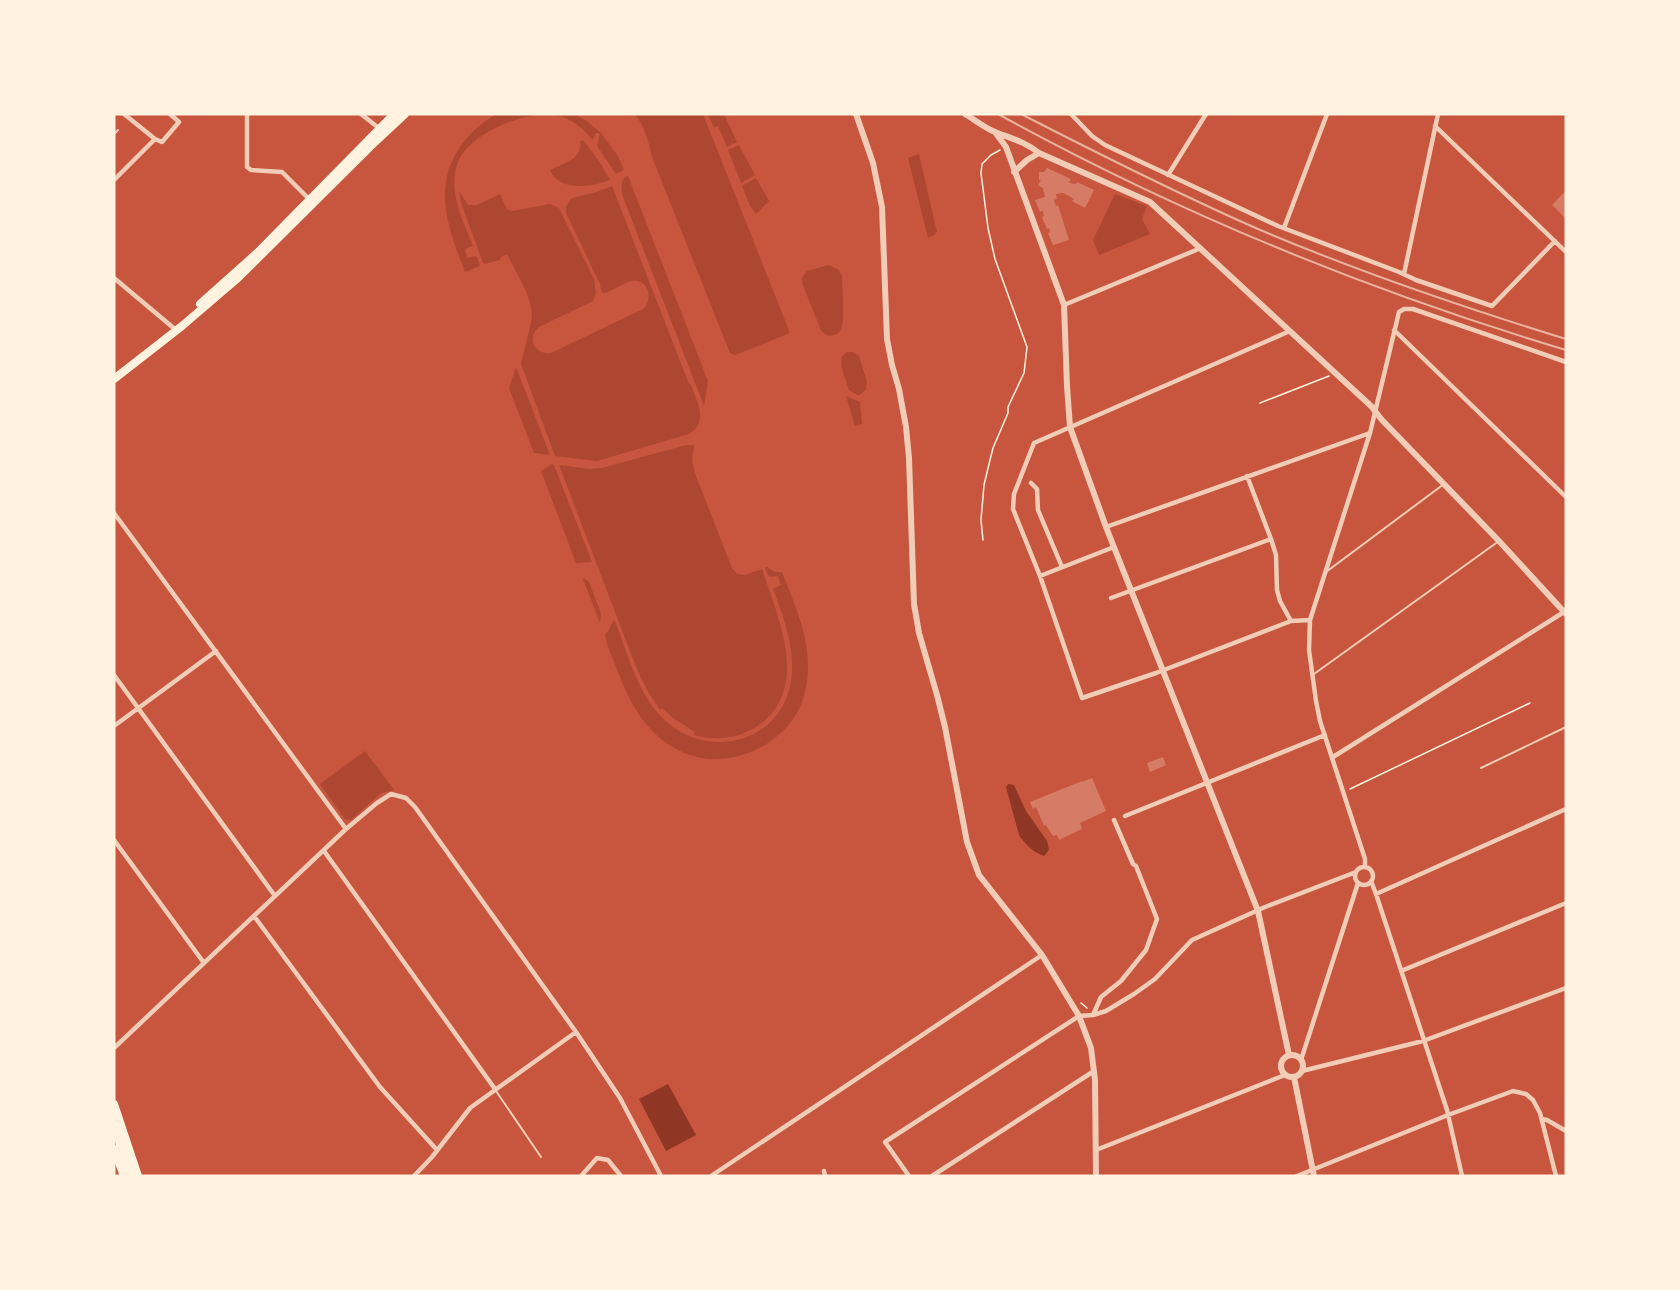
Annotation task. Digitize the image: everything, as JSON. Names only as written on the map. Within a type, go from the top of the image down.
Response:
[{"type":"main road","points":[[382,132],[394,114]]},
{"type":"main road","points":[[114,380],[251,266],[312,201],[382,132],[405,114]]},
{"type":"main road","points":[[114,373],[175,329]]},
{"type":"main road","points":[[114,1104],[138,1176]]},
{"type":"main road","points":[[114,1125],[127,1166],[134,1176]]},
{"type":"main road","points":[[114,1149],[124,1176]]},
{"type":"street","points":[[124,114],[162,142],[179,122],[170,114]]},
{"type":"street","points":[[247,114],[247,167],[250,170],[282,172],[312,201]]},
{"type":"street","points":[[361,114],[382,132]]},
{"type":"street","points":[[856,114],[873,163],[882,207],[887,339],[891,365],[899,389],[907,438],[914,604],[919,633],[945,727],[968,842],[979,875],[1042,955],[1079,1016],[1091,1048],[1094,1071],[1096,1176]]},
{"type":"street","points":[[965,114],[995,132],[1007,135],[1039,153],[1150,202],[1371,406],[1375,413],[1444,483],[1565,613],[1333,758]]},
{"type":"street","points":[[1168,175],[1206,114]]},
{"type":"street","points":[[1284,228],[1327,114]]},
{"type":"street","points":[[1404,274],[1438,114]]},
{"type":"street","points":[[1073,115],[1092,136],[1104,145],[1168,175],[1284,228],[1416,280],[1491,306],[1555,241]]},
{"type":"street","points":[[1436,126],[1566,252]]},
{"type":"street","points":[[995,132],[1006,147],[1064,305],[1066,386],[1070,427],[1106,527],[1258,911],[1289,1056]]},
{"type":"street","points":[[114,180],[155,139]]},
{"type":"street","points":[[1014,172],[1039,153]]},
{"type":"street","points":[[1064,305],[1201,248]]},
{"type":"street","points":[[114,278],[175,329]]},
{"type":"street","points":[[1365,867],[1365,859],[1316,701],[1309,650],[1310,620],[1370,433],[1399,312],[1404,309],[1413,309],[1566,362]]},
{"type":"street","points":[[1394,330],[1566,497]]},
{"type":"street","points":[[1290,331],[1034,443],[1014,494],[1012,509],[1040,576],[1082,698],[1164,670],[1291,621],[1310,620]]},
{"type":"street","points":[[1106,527],[1370,433]]},
{"type":"street","points":[[1247,476],[1271,538],[1276,555],[1277,590],[1291,621]]},
{"type":"street","points":[[1031,483],[1037,489],[1038,510],[1062,567]]},
{"type":"street","points":[[114,513],[346,829]]},
{"type":"street","points":[[1111,598],[1271,538]]},
{"type":"street","points":[[1040,576],[1114,547]]},
{"type":"street","points":[[114,726],[216,651]]},
{"type":"street","points":[[114,675],[275,896]]},
{"type":"street","points":[[1125,816],[1325,735]]},
{"type":"street","points":[[114,1048],[346,829],[391,794],[406,798],[415,807],[576,1032],[620,1098],[661,1176]]},
{"type":"street","points":[[1376,894],[1566,809]]},
{"type":"street","points":[[1093,1015],[1101,997],[1121,981],[1146,950],[1157,919],[1136,866],[1133,864],[1114,820]]},
{"type":"street","points":[[114,840],[204,963]]},
{"type":"street","points":[[324,851],[495,1089]]},
{"type":"street","points":[[909,1176],[885,1142],[1079,1016],[1106,1011],[1134,994],[1155,979],[1192,940],[1365,867],[1370,869],[1372,874],[1371,881],[1448,1115],[1462,1176]]},
{"type":"street","points":[[1302,1071],[1301,1060],[1358,883],[1356,872]]},
{"type":"street","points":[[1358,883],[1364,885],[1371,881]]},
{"type":"street","points":[[1401,971],[1566,903]]},
{"type":"street","points":[[254,916],[380,1087],[437,1150]]},
{"type":"street","points":[[711,1176],[1042,955]]},
{"type":"street","points":[[1096,1150],[1285,1075],[1294,1077],[1302,1071],[1423,1041],[1566,987]]},
{"type":"street","points":[[414,1176],[470,1108],[576,1032]]},
{"type":"street","points":[[1285,1075],[1281,1066],[1283,1059],[1296,1056],[1301,1060]]},
{"type":"street","points":[[932,1176],[1094,1071]]},
{"type":"street","points":[[1294,1077],[1314,1173]]},
{"type":"street","points":[[1297,1176],[1314,1173],[1448,1115],[1513,1090],[1526,1094],[1533,1100],[1542,1119],[1556,1176]]},
{"type":"street","points":[[1542,1119],[1566,1131]]},
{"type":"street","points":[[581,1176],[597,1158],[608,1160],[621,1176]]},
{"type":"lane","points":[[114,134],[118,130]]},
{"type":"lane","points":[[1326,572],[1444,483]]},
{"type":"lane","points":[[1312,676],[1499,541]]},
{"type":"lane","points":[[1481,768],[1566,727]]},
{"type":"lane","points":[[495,1089],[541,1157]]},
{"type":"path","points":[[983,540],[981,520],[984,485],[993,448],[1024,373],[1027,347],[995,259],[988,228],[981,173],[982,164],[991,155],[1006,147]]},
{"type":"path","points":[[1260,403],[1335,373]]},
{"type":"path","points":[[1344,792],[1530,703]]},
{"type":"path","points":[[1081,1003],[1085,1008],[1095,1008]]},
{"type":"shaded area","points":[[497,114],[574,114],[601,133],[618,156],[624,170],[616,174],[597,146],[600,134],[596,133],[593,140],[576,124],[561,116],[528,117],[484,134],[463,154],[455,175],[455,196],[473,246],[465,249],[467,258],[477,257],[480,266],[465,272],[446,212],[446,182],[450,167],[465,140],[480,125]]},
{"type":"shaded area","points":[[635,114],[703,114],[790,333],[735,355],[730,353],[652,157],[644,129]]},
{"type":"shaded area","points":[[708,114],[724,114],[737,142],[727,147],[718,126],[714,128]]},
{"type":"shaded area","points":[[583,140],[610,180],[577,186],[568,185],[554,177],[550,170],[575,157],[580,148],[580,142]]},
{"type":"shaded area","points":[[739,145],[755,175],[741,183],[728,150]]},
{"type":"shaded area","points":[[919,154],[937,232],[928,238],[908,158]]},
{"type":"shaded area","points":[[628,176],[708,381],[704,406],[623,197],[622,185]]},
{"type":"shaded area","points":[[756,178],[769,201],[756,214],[742,186]]},
{"type":"shaded area","points":[[612,186],[696,398],[700,411],[699,424],[689,434],[597,461],[555,456],[521,364],[532,318],[526,291],[507,254],[500,260],[483,263],[461,203],[459,191],[468,205],[477,205],[500,194],[507,209],[512,211],[550,204],[559,208],[594,279],[596,293],[593,301],[535,331],[533,341],[536,349],[551,353],[643,309],[648,300],[648,290],[638,281],[628,282],[608,292],[601,291],[600,284],[566,213],[566,206],[572,198]]},
{"type":"shaded area","points":[[1115,194],[1147,206],[1142,219],[1150,234],[1099,255],[1093,240]]},
{"type":"shaded area","points":[[829,265],[839,270],[842,276],[843,304],[841,330],[830,336],[821,330],[802,283],[802,278],[807,271]]},
{"type":"shaded area","points":[[847,352],[854,352],[859,356],[867,382],[866,389],[860,395],[849,390],[841,366],[842,356]]},
{"type":"shaded area","points":[[516,367],[550,455],[534,453],[509,388]]},
{"type":"shaded area","points":[[846,396],[860,402],[862,424],[855,426]]},
{"type":"shaded area","points":[[686,445],[694,445],[692,462],[696,476],[732,568],[737,574],[745,575],[762,569],[776,609],[786,652],[787,674],[783,694],[773,712],[749,731],[726,738],[694,735],[695,732],[662,708],[660,710],[647,690],[636,667],[559,465],[590,469],[602,468]]},
{"type":"shaded area","points":[[552,464],[592,562],[576,563],[541,471]]},
{"type":"shaded area","points":[[765,568],[775,572],[782,572],[803,628],[808,664],[804,698],[785,729],[760,748],[729,758],[713,759],[682,752],[658,736],[632,703],[605,634],[615,621],[633,669],[650,703],[674,728],[694,738],[715,742],[735,740],[754,734],[771,722],[784,704],[792,670],[788,634],[773,589],[781,585],[778,576],[769,577]]},
{"type":"shaded area","points":[[583,579],[589,582],[600,611],[600,623]]},
{"type":"shaded area","points":[[365,751],[394,790],[381,793],[351,820],[345,819],[320,784]]},
{"type":"shaded area","points":[[1008,784],[1014,785],[1026,811],[1047,841],[1049,850],[1044,856],[1037,853],[1019,835],[1006,787]]},
{"type":"shaded area","points":[[668,1084],[696,1135],[666,1151],[639,1099]]},
{"type":"building","points":[[1047,168],[1071,179],[1069,183],[1076,184],[1077,182],[1094,190],[1085,208],[1063,193],[1056,194],[1057,199],[1054,200],[1056,206],[1058,205],[1069,240],[1053,245],[1048,233],[1049,228],[1047,229],[1042,217],[1044,216],[1043,211],[1040,212],[1035,200],[1045,197],[1043,188],[1038,185],[1041,180],[1039,180],[1039,172],[1044,172]]},
{"type":"building","points":[[1566,190],[1566,219],[1552,205]]},
{"type":"building","points":[[1163,757],[1166,765],[1150,772],[1147,763]]},
{"type":"building","points":[[1092,778],[1106,811],[1080,823],[1082,829],[1059,840],[1057,835],[1053,836],[1046,825],[1044,826],[1036,807],[1033,809],[1030,802]]},
{"type":"railway","points":[[998,114],[1135,184],[1276,247],[1419,302],[1566,350]]},
{"type":"railway","points":[[1021,114],[1168,188],[1296,245],[1411,288],[1566,339]]}]
